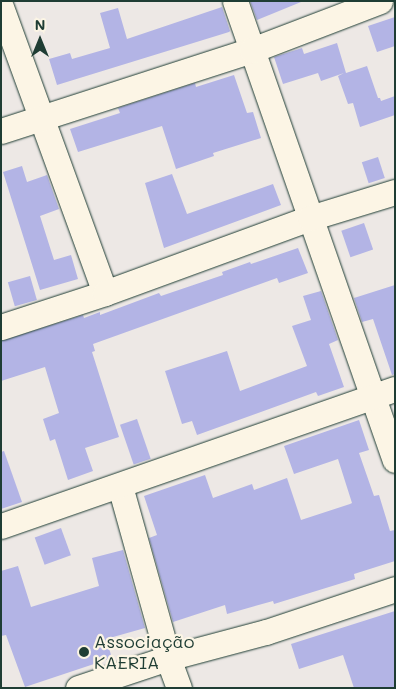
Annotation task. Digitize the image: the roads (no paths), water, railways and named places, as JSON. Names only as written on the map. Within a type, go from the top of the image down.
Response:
[{"type":"street","points":[[235,1],[310,218],[384,393],[395,460]]},
{"type":"street","points":[[1,131],[252,50],[380,1]]},
{"type":"street","points":[[1,7],[105,293]]},
{"type":"street","points":[[1,327],[105,293],[310,218],[395,192]]},
{"type":"street","points":[[1,526],[384,393]]},
{"type":"street","points":[[120,486],[168,658],[179,688]]},
{"type":"street","points":[[78,688],[168,658],[266,632],[395,589]]},
{"type":"place","name":"Associação KAERIA","points":[[84,652]]}]
